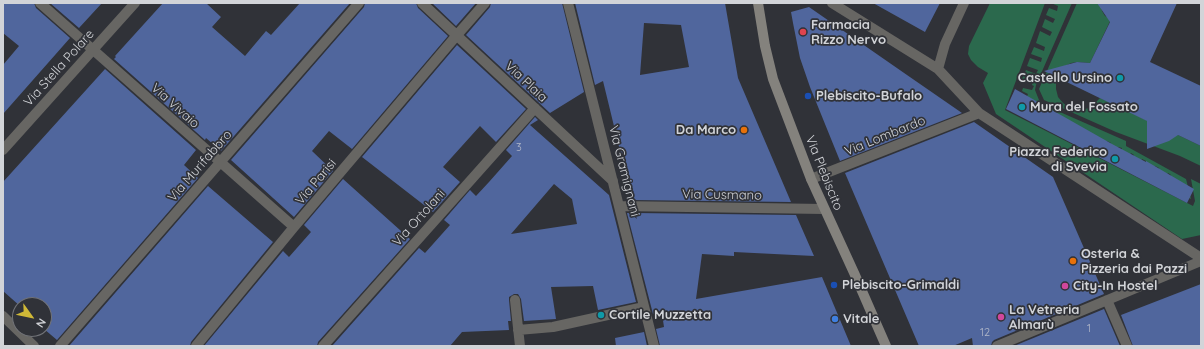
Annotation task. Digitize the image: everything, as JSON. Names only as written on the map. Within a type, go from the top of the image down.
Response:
[{"type":"main road","name":"Via Plebiscito","points":[[758,3],[765,46],[773,79],[811,179],[886,346]]},
{"type":"street","name":"Via Vivaio","points":[[40,3],[294,227]]},
{"type":"street","name":"Via Stella Polare","points":[[3,150],[134,3]]},
{"type":"street","name":"Via Murifabbro","points":[[60,346],[360,3]]},
{"type":"street","name":"Via Plaia","points":[[422,3],[613,181]]},
{"type":"street","name":"Via Parisi","points":[[196,346],[294,227],[485,3]]},
{"type":"street","name":"Via Gramignani","points":[[568,3],[654,346]]},
{"type":"street","points":[[832,3],[938,69],[979,113],[1201,260]]},
{"type":"street","points":[[938,69],[945,44],[964,3]]},
{"type":"street","name":"Via Ortolani","points":[[323,346],[535,108]]},
{"type":"street","name":"Via Lombardo","points":[[811,179],[979,113]]},
{"type":"street","name":"Via Cusmano","points":[[619,206],[824,209]]},
{"type":"street","points":[[997,346],[1201,260]]},
{"type":"street","points":[[515,300],[520,346]]},
{"type":"street","points":[[1107,300],[1126,346]]},
{"type":"street","points":[[518,330],[554,327],[644,307]]},
{"type":"street","points":[[3,316],[34,346]]},
{"type":"green space","points":[[990,3],[1045,3],[1005,110],[1193,206],[1195,201],[1191,179],[1201,184],[1201,235],[1182,239],[996,114],[983,83],[988,73],[978,67],[971,60],[968,54],[969,46]]},
{"type":"green space","points":[[1051,3],[1072,3],[1036,85],[1035,90],[1039,100],[1044,105],[1126,141],[1126,146],[1186,179],[1191,199],[1165,185],[1171,175],[1168,173],[1161,183],[1153,179],[1159,168],[1155,166],[1140,172],[1146,161],[1142,159],[1136,170],[1128,166],[1134,155],[1131,153],[1124,164],[1117,160],[1122,148],[1118,147],[1113,158],[1105,154],[1111,143],[1107,141],[1101,152],[1021,110],[1028,94],[1022,91],[1023,88],[1032,90],[1034,86],[1032,85],[1033,81],[1022,79],[1026,70],[1036,74],[1038,70],[1027,66],[1030,58],[1041,62],[1042,58],[1031,54],[1034,47],[1044,51],[1045,47],[1036,43],[1040,31],[1050,36],[1052,32],[1042,27],[1045,19],[1053,23],[1055,19],[1046,15],[1049,8],[1057,11],[1058,6]]},
{"type":"green space","points":[[1077,3],[1100,3],[1105,16],[1111,19],[1090,63],[1071,63],[1065,66],[1058,74],[1056,89],[1058,97],[1070,108],[1078,110],[1090,108],[1100,98],[1148,121],[1148,134],[1176,134],[1201,146],[1201,166],[1180,156],[1116,132],[1044,100],[1039,89]]},
{"type":"building","points":[[3,3],[34,3],[36,8],[70,38],[3,114],[3,65],[19,46],[3,33]]},
{"type":"building","points":[[50,3],[102,3],[79,28]]},
{"type":"building","points":[[163,3],[206,3],[221,17],[212,27],[245,56],[266,31],[271,35],[300,3],[350,3],[221,151],[206,138],[205,140],[114,59],[116,57],[115,56]]},
{"type":"building","points":[[365,3],[416,3],[418,8],[448,36],[352,149],[329,131],[312,151],[333,171],[294,217],[231,160],[364,7]]},
{"type":"building","points":[[432,3],[476,3],[456,26]]},
{"type":"building","points":[[491,3],[562,3],[584,92],[550,113],[466,35],[490,7]]},
{"type":"building","points":[[575,3],[725,3],[738,78],[791,202],[632,200],[603,81],[595,85]],"holes":[[[644,23],[681,25],[689,67],[640,75]]]},
{"type":"building","points":[[873,3],[940,3],[925,32]]},
{"type":"building","name":"Castello Ursino","points":[[1097,3],[1177,3],[1150,62],[1201,86],[1201,146],[1178,135],[1169,141],[1147,149],[1147,121],[1044,71],[1077,62],[1090,63],[1110,22]]},
{"type":"building","points":[[809,7],[962,113],[840,161],[800,58],[791,12]]},
{"type":"building","points":[[457,45],[526,109],[496,142],[480,126],[443,167],[460,182],[433,212],[362,157]]},
{"type":"building","points":[[105,69],[196,150],[184,165],[198,178],[57,340],[52,336],[52,297],[12,297],[12,299],[3,291],[3,182]]},
{"type":"building","points":[[1015,89],[1194,189],[1187,203],[1006,109]]},
{"type":"building","points":[[535,117],[538,120],[530,125],[609,195],[636,302],[598,310],[593,286],[551,287],[556,319],[524,321],[521,299],[518,294],[514,294],[509,297],[511,321],[508,321],[509,330],[462,332],[450,346],[332,346],[419,248],[425,253],[450,225],[444,220],[470,190],[476,196],[489,182],[512,156],[506,150]],"holes":[[[554,184],[572,199],[577,224],[511,234]]]},
{"type":"building","points":[[974,122],[1053,177],[1104,294],[994,340],[991,346],[973,346],[972,338],[953,346],[919,346],[845,173]]},
{"type":"building","points":[[343,179],[410,239],[318,342],[317,346],[204,346],[283,251],[289,257],[311,232],[304,225]]},
{"type":"building","points":[[208,186],[273,242],[191,342],[190,346],[69,346]]},
{"type":"building","points":[[627,213],[630,213],[637,219],[635,213],[796,215],[814,256],[734,252],[734,256],[702,254],[696,299],[822,277],[851,346],[660,346],[656,329],[664,327],[662,314],[653,314]]},
{"type":"building","points":[[1201,284],[1201,346],[1133,346],[1121,315]]},
{"type":"building","points":[[1104,309],[1120,346],[1014,346]]},
{"type":"building","points":[[644,332],[647,346],[616,346],[615,338]]},
{"type":"place","name":"Farmacia Rizzo Nervo","points":[[803,32]]},
{"type":"place","name":"Castello Ursino","points":[[1120,78]]},
{"type":"place","name":"Plebiscito-Bufalo","points":[[808,96]]},
{"type":"place","name":"Mura del Fossato","points":[[1022,107]]},
{"type":"place","name":"Da Marco","points":[[744,130]]},
{"type":"place","name":"Piazza Federico di Svevia","points":[[1115,159]]},
{"type":"place","name":"Osteria & Pizzeria dai Pazzi","points":[[1073,261]]},
{"type":"place","name":"Plebiscito-Grimaldi","points":[[834,285]]},
{"type":"place","name":"City-In Hostel","points":[[1065,286]]},
{"type":"place","name":"Cortile Muzzetta","points":[[601,315]]},
{"type":"place","name":"La Vetreria Almarù","points":[[1001,317]]},
{"type":"place","name":"Vitale","points":[[835,319]]}]
